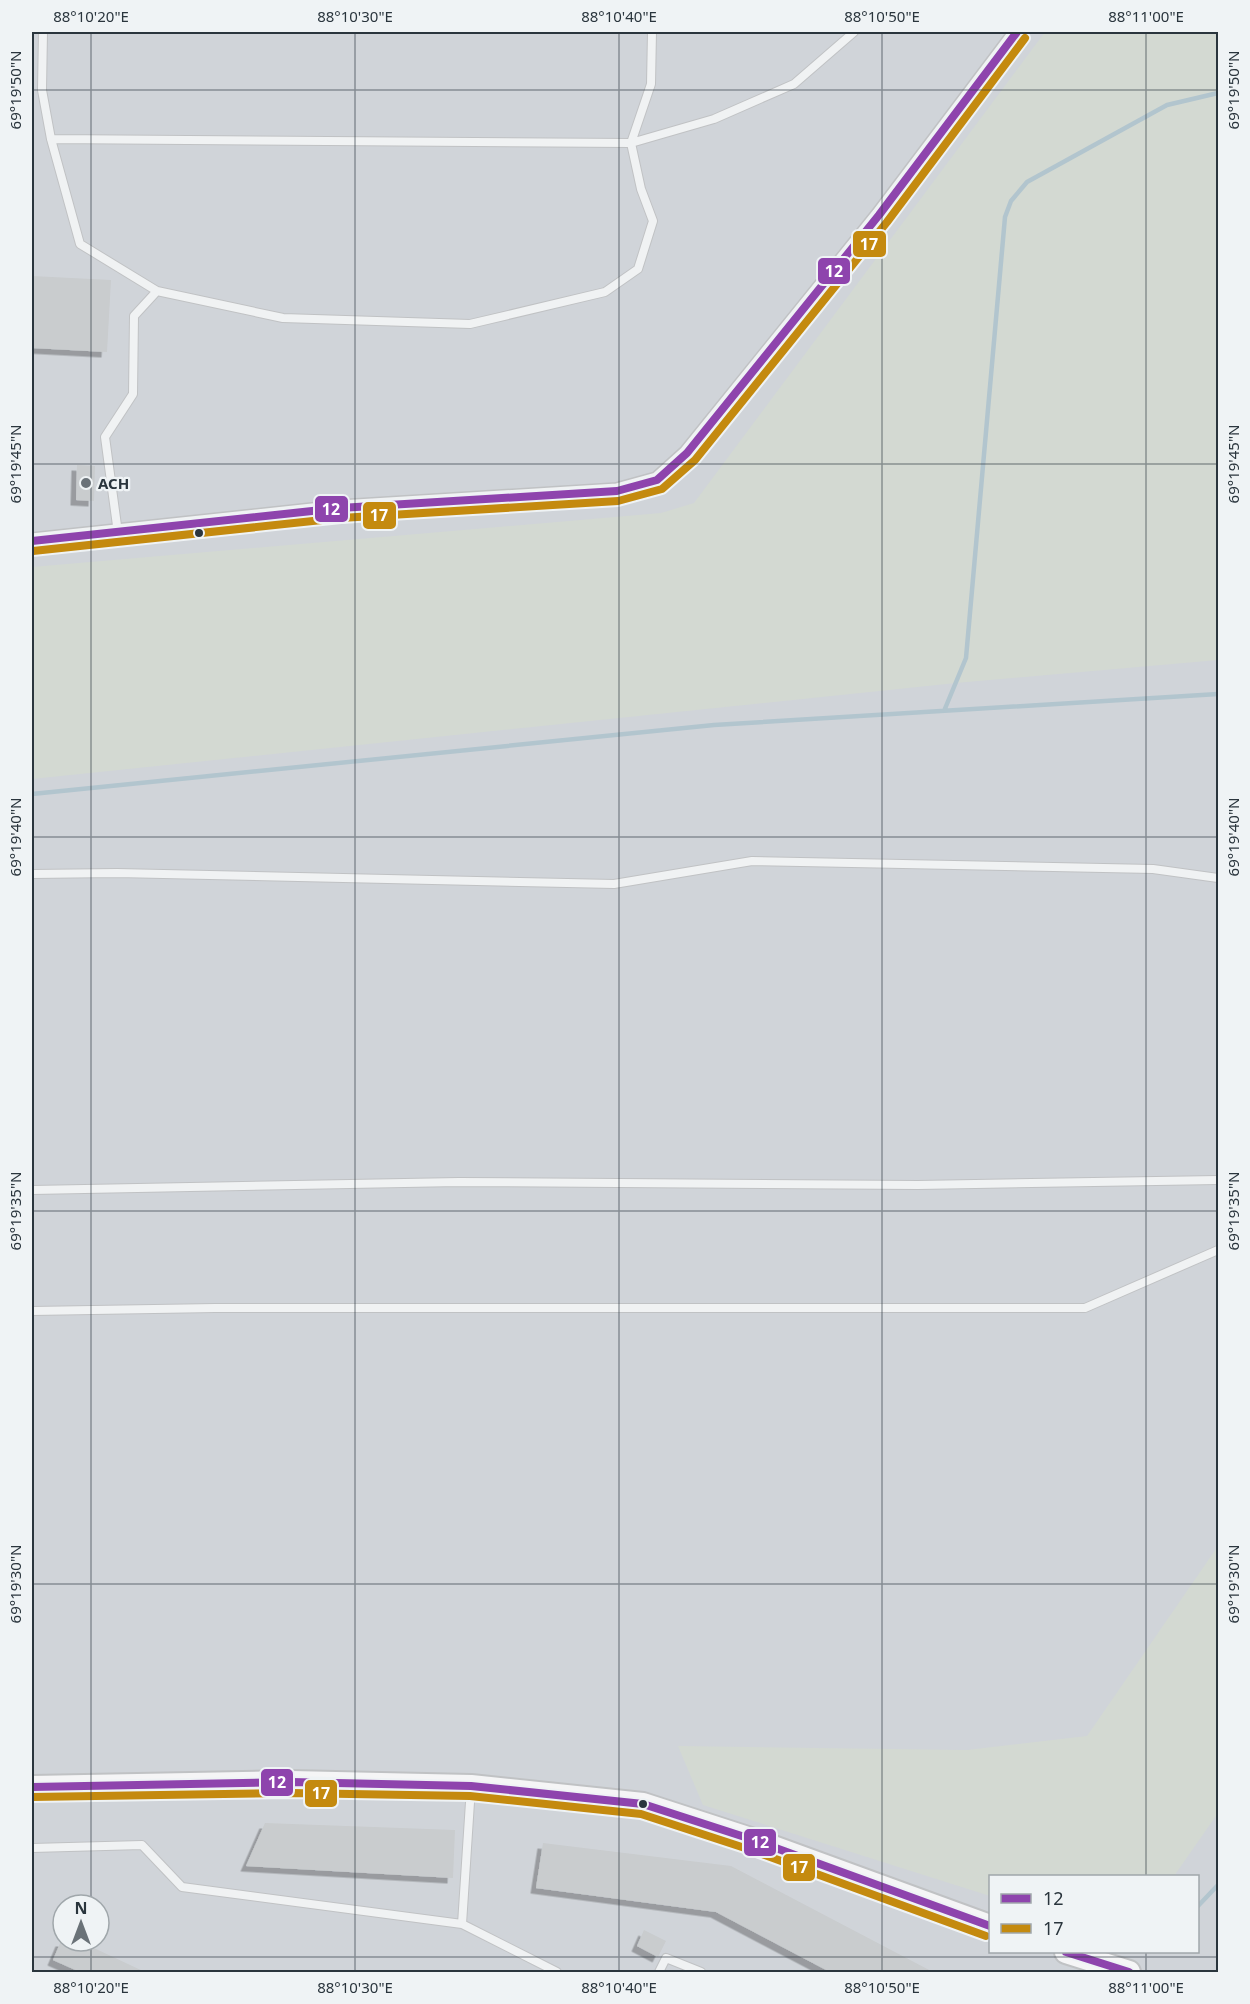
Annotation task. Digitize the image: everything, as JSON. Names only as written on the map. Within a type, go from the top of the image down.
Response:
[{"type":"street","points":[[32,540],[118,533],[340,508],[617,491],[657,480],[687,453],[879,215],[1017,32]]},
{"type":"street","points":[[32,1787],[291,1782],[471,1786],[643,1804],[754,1840],[989,1926]]},
{"type":"street","points":[[1069,1953],[1129,1972]]},
{"type":"lane","points":[[42,32],[42,90],[51,140],[80,244],[157,291],[283,318],[470,324],[605,292],[638,269],[653,222],[641,189],[631,143],[651,84],[652,32]]},
{"type":"lane","points":[[51,140],[631,143],[714,119],[794,84],[854,32]]},
{"type":"lane","points":[[118,533],[105,437],[133,394],[134,316],[157,291]]},
{"type":"lane","points":[[32,874],[117,873],[614,885],[752,861],[1153,869],[1218,878]]},
{"type":"lane","points":[[32,1190],[459,1182],[918,1185],[1218,1179]]},
{"type":"lane","points":[[32,1311],[216,1308],[1085,1308],[1218,1250]]},
{"type":"lane","points":[[462,1924],[471,1786]]},
{"type":"lane","points":[[32,1848],[142,1845],[182,1887],[462,1924],[557,1972]]},
{"type":"lane","points":[[659,1972],[666,1958],[701,1972]]},
{"type":"shaded area","points":[[32,32],[1218,32],[1218,1972],[32,1972]]},
{"type":"shaded area","points":[[1045,32],[1218,32],[1218,660],[956,683],[32,779],[32,567],[661,513],[694,503]]},
{"type":"shaded area","points":[[1218,1546],[1218,1813],[1175,1875],[989,1875],[989,1896],[703,1805],[678,1746],[967,1750],[1087,1736]]},
{"type":"building","points":[[32,276],[111,280],[107,352],[32,348]]},
{"type":"building","name":"АСН","points":[[77,465],[95,466],[94,501],[76,500]]},
{"type":"building","points":[[265,1823],[455,1830],[453,1878],[246,1866]]},
{"type":"building","points":[[543,1843],[731,1866],[933,1972],[830,1972],[716,1912],[536,1888]]},
{"type":"building","points":[[644,1930],[666,1941],[658,1957],[637,1946]]},
{"type":"building","points":[[56,1953],[105,1953],[145,1972],[80,1972],[53,1960]]},
{"type":"waterway","points":[[944,711],[966,658],[1005,217],[1011,201],[1027,182],[1167,105],[1218,93]]},
{"type":"waterway","points":[[32,794],[714,725],[1218,694]]},
{"type":"waterway","points":[[1199,1905],[1218,1885]]},
{"type":"transit line","name":"12","points":[[32,541],[340,508],[617,491],[657,480],[687,453],[879,215],[1017,32]]},
{"type":"transit line","name":"17","points":[[33,551],[341,518],[618,501],[662,489],[695,460],[887,222],[1025,38]]},
{"type":"transit line","name":"12","points":[[32,1787],[291,1782],[471,1786],[643,1804],[754,1840],[989,1926]]},
{"type":"transit line","name":"17","points":[[32,1797],[291,1793],[470,1796],[641,1814],[751,1850],[986,1936]]},
{"type":"transit line","name":"12","points":[[1069,1953],[1129,1972]]},
{"type":"place","name":"АСН","points":[[86,483]]}]
